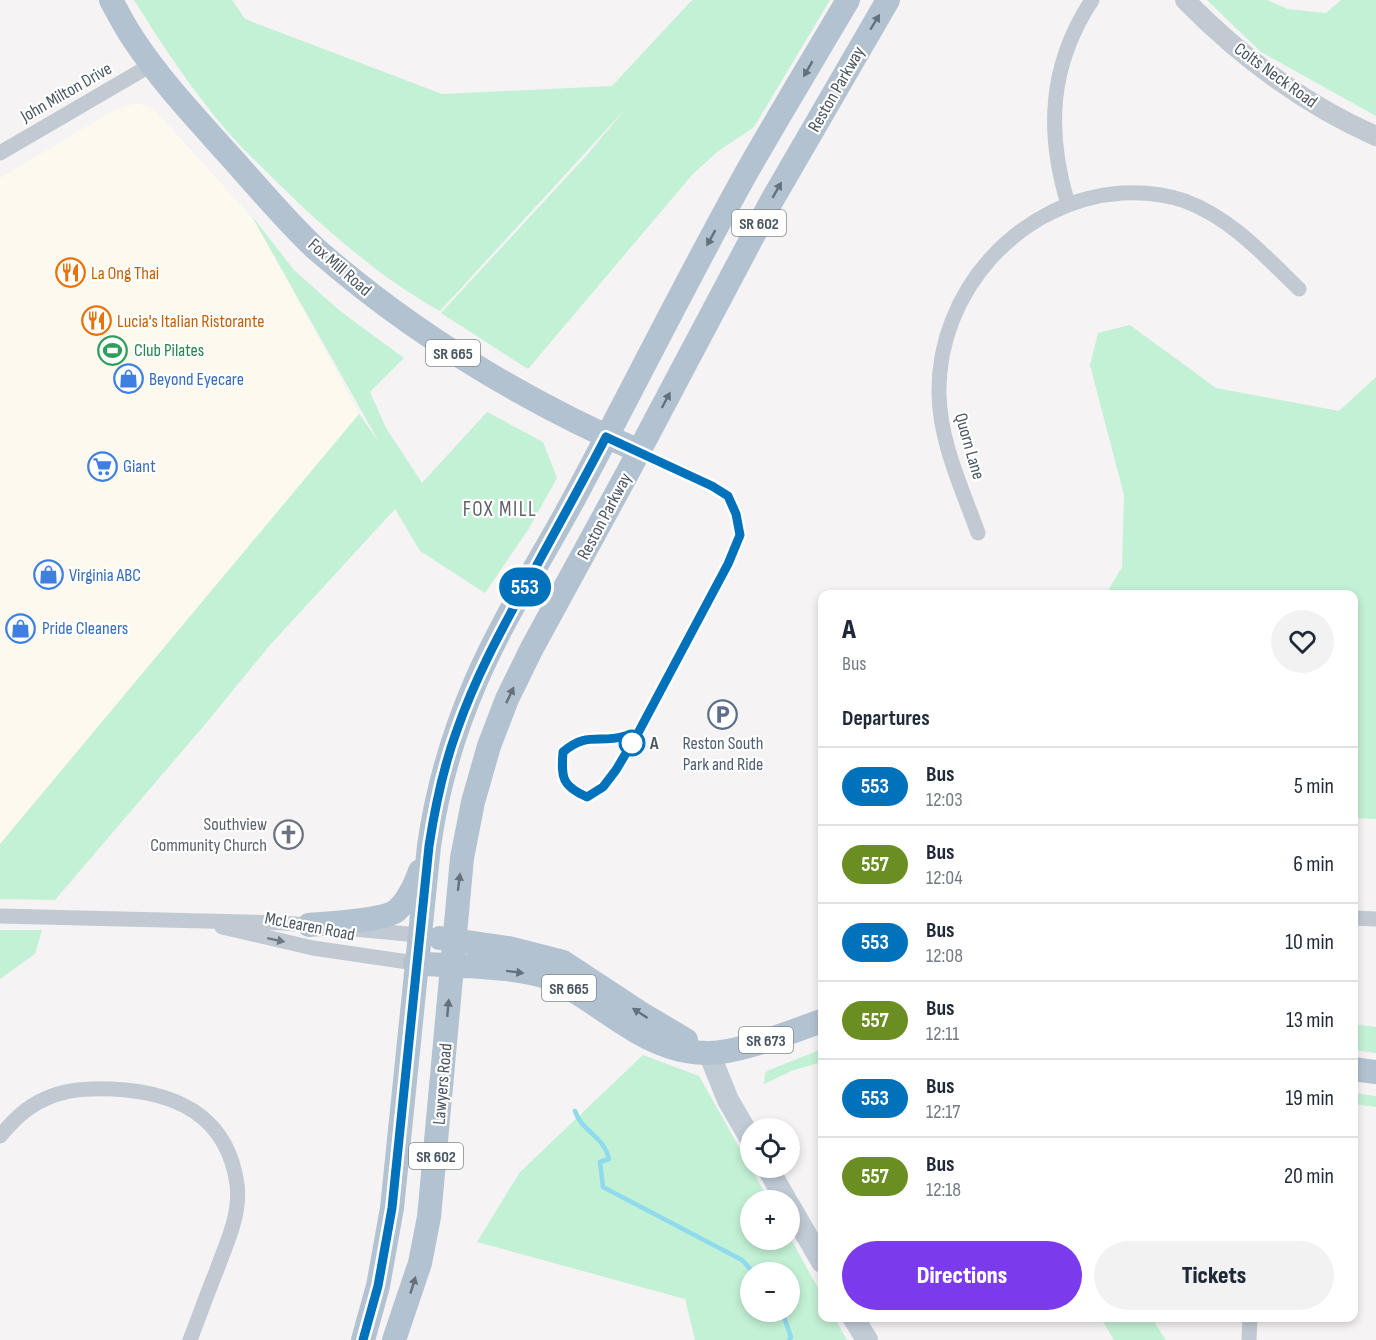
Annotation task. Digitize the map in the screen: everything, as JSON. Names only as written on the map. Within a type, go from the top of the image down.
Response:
[{"type":"main road","name":"Fox Mill Road","points":[[111,0],[132,38],[151,65],[195,117],[315,247],[388,308],[440,345],[554,412],[639,451]]},
{"type":"main road","name":"Reston Parkway","points":[[415,963],[435,808],[456,731],[476,681],[500,632],[750,168],[848,0]]},
{"type":"main road","name":"Reston Parkway","points":[[452,967],[462,858],[473,801],[489,746],[507,699],[532,648],[771,202],[888,0]]},
{"type":"main road","points":[[309,925],[394,913],[409,895],[429,846]]},
{"type":"main road","name":"SR 665","points":[[418,935],[508,948],[563,962],[642,1014],[709,1053]]},
{"type":"main road","name":"SR 665","points":[[415,963],[519,971],[550,979],[576,992],[627,1026],[663,1045],[709,1053]]},
{"type":"main road","name":"Lawyers Road","points":[[363,1340],[378,1286],[392,1208],[415,963]]},
{"type":"main road","name":"Lawyers Road","points":[[394,1340],[420,1263],[429,1217],[436,1161],[452,967]]},
{"type":"main road","name":"SR 673","points":[[709,1053],[743,1047],[818,1022]]},
{"type":"main road","points":[[709,1053],[728,1100],[740,1121]]},
{"type":"main road","points":[[1358,1070],[1376,1072]]},
{"type":"main road","points":[[800,1224],[818,1256]]},
{"type":"main road","points":[[857,1322],[867,1340]]},
{"type":"street","points":[[1068,204],[1059,175],[1056,153],[1054,121],[1057,88],[1061,64],[1068,45],[1092,0]]},
{"type":"street","name":"Colts Neck Road","points":[[1185,0],[1235,47],[1281,83],[1311,103],[1376,136]]},
{"type":"street","name":"John Milton Drive","points":[[0,153],[151,65]]},
{"type":"street","name":"Quorn Lane","points":[[978,533],[947,448],[941,420],[939,393],[941,365],[946,339],[967,289],[999,248],[1018,232],[1068,204],[1107,195],[1132,193],[1183,200],[1224,221],[1245,237],[1299,289]]},
{"type":"street","name":"McLearen Road","points":[[0,916],[309,925],[418,935]]},
{"type":"street","points":[[1358,918],[1376,919]]},
{"type":"street","name":"McLearen Road","points":[[199,921],[313,948],[415,963]]},
{"type":"street","points":[[0,1137],[15,1119],[45,1099],[75,1090],[100,1089],[156,1093],[176,1100],[199,1114],[214,1129],[226,1148],[233,1166],[237,1186],[237,1204],[234,1224],[190,1340]]},
{"type":"street","points":[[1248,1340],[1250,1322]]},
{"type":"shaded area","points":[[136,103],[153,108],[256,222],[359,414],[0,844],[0,178],[116,109]]},
{"type":"green space","points":[[134,0],[232,0],[245,19],[442,94],[612,86],[692,0],[830,0],[754,127],[717,152],[692,175],[528,369],[441,313],[586,156],[628,106],[440,311],[388,278],[355,252],[308,212],[256,162],[202,100]]},
{"type":"green space","points":[[1207,0],[1267,0],[1288,9],[1326,13],[1341,0],[1376,0],[1376,116],[1261,52]]},
{"type":"green space","points":[[251,215],[294,270],[340,311],[404,358],[370,392],[386,428],[422,483],[487,412],[543,442],[557,478],[528,530],[485,593],[420,551],[395,509],[270,645],[55,900],[0,899],[0,844],[359,414],[379,442]]},
{"type":"green space","points":[[1130,325],[1216,388],[1339,411],[1376,377],[1376,819],[1358,818],[1358,590],[1108,590],[1122,567],[1124,495],[1090,365],[1098,333]]},
{"type":"green space","points":[[0,930],[42,930],[35,954],[0,979]]},
{"type":"green space","points":[[1358,1025],[1376,1027],[1376,1053],[1358,1051]]},
{"type":"green space","points":[[818,1051],[818,1063],[794,1070],[764,1084],[765,1073]]},
{"type":"green space","points":[[643,1055],[699,1076],[740,1149],[740,1178],[757,1178],[763,1190],[740,1190],[740,1250],[797,1250],[818,1288],[818,1322],[837,1322],[847,1340],[695,1340],[685,1299],[477,1242],[520,1172]]},
{"type":"green space","points":[[1358,1094],[1376,1096],[1376,1107],[1358,1105]]},
{"type":"green space","points":[[1103,1322],[1154,1322],[1166,1340],[1114,1340]]},
{"type":"waterway","points":[[575,1111],[578,1118],[603,1145],[609,1159],[600,1162],[603,1187],[744,1262]]},
{"type":"waterway","points":[[786,1322],[791,1337],[789,1340]]},
{"type":"bus line","name":"553","points":[[363,1340],[378,1286],[392,1208],[415,963],[429,846],[441,785],[456,731],[476,681],[500,632],[606,437],[712,486],[728,496],[736,514],[740,535],[728,564],[616,770],[603,787],[587,797],[573,791],[561,773],[563,752],[574,743],[588,738],[612,740],[625,736]]},
{"type":"place","name":"La Ong Thai","points":[[70,273]]},
{"type":"place","name":"Lucia's Italian Ristorante","points":[[96,321]]},
{"type":"place","name":"Club Pilates","points":[[113,350]]},
{"type":"place","name":"Beyond Eyecare","points":[[128,379]]},
{"type":"place","name":"Giant","points":[[102,466]]},
{"type":"place","name":"Virginia ABC","points":[[48,575]]},
{"type":"place","name":"Pride Cleaners","points":[[21,628]]},
{"type":"place","name":"Reston South Park and Ride","points":[[723,714]]},
{"type":"place","name":"A","points":[[632,743]]},
{"type":"place","name":"Southview Community Church","points":[[288,834]]},
{"type":"district","name":"FOX MILL","points":[[500,509]]}]
